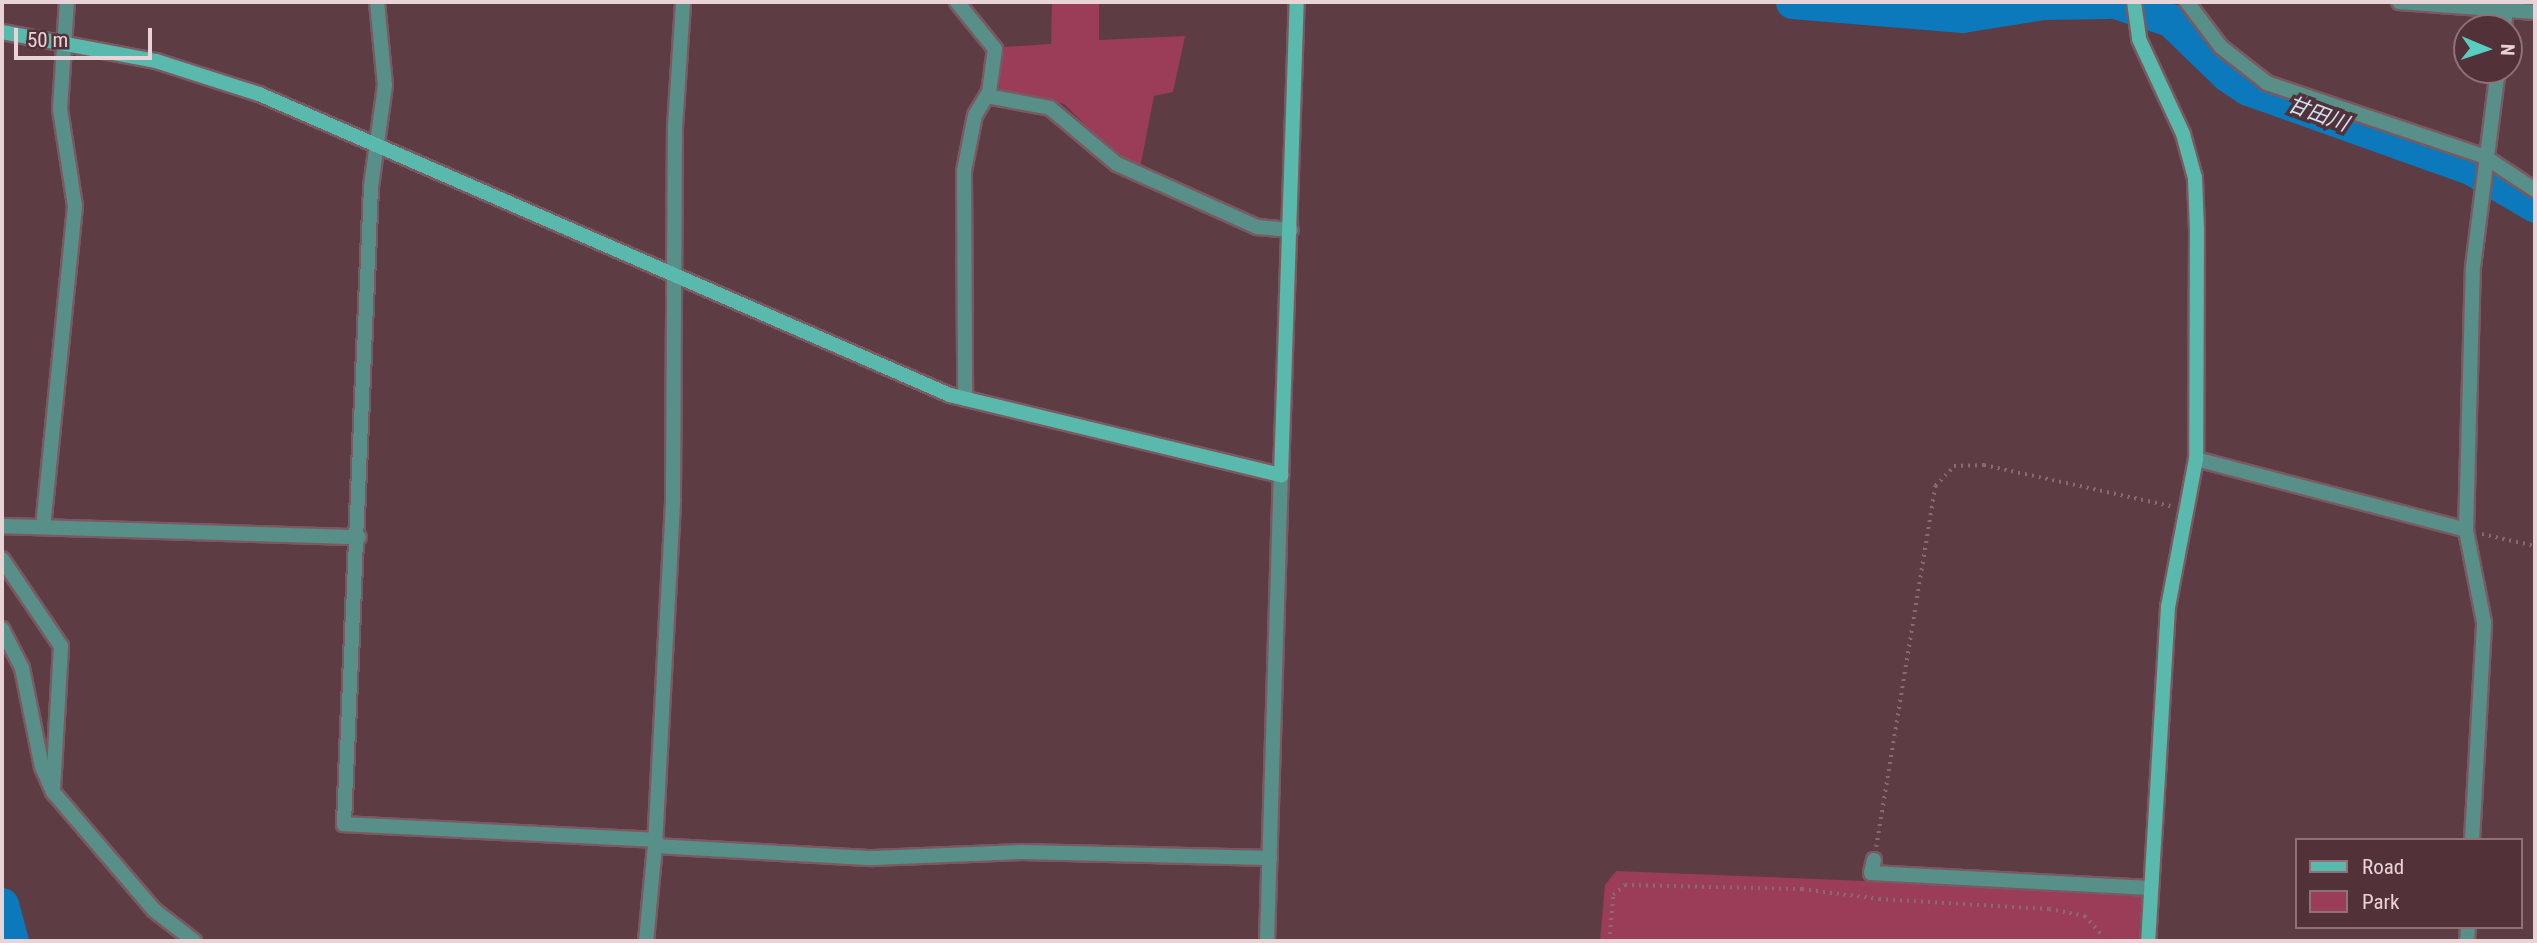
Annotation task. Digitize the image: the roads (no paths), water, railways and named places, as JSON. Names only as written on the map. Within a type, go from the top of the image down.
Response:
[{"type":"street","points":[[43,527],[75,206],[61,127],[67,2]]},
{"type":"street","points":[[377,2],[385,85],[375,143],[344,824],[873,858],[1022,852],[1270,859]]},
{"type":"street","points":[[646,941],[655,843],[673,499],[675,127],[683,2]]},
{"type":"street","points":[[957,2],[995,49],[986,96],[975,115],[964,171],[965,399]]},
{"type":"street","points":[[1267,941],[1297,2]]},
{"type":"street","points":[[2188,2],[2221,47],[2267,83],[2485,159],[2535,190]]},
{"type":"street","points":[[2399,2],[2535,12]]},
{"type":"street","points":[[2133,8],[2183,134],[2195,178],[2196,459],[2183,509],[2168,607],[2148,941]]},
{"type":"street","points":[[2506,10],[2506,14]]},
{"type":"street","points":[[2,32],[211,76],[375,143],[965,399],[1281,475]]},
{"type":"street","points":[[2472,838],[2484,622],[2466,530],[2473,267],[2496,84]]},
{"type":"street","points":[[986,96],[1050,108],[1118,164],[1257,227],[1291,230]]},
{"type":"street","points":[[2196,459],[2466,530]]},
{"type":"street","points":[[2,526],[359,537]]},
{"type":"street","points":[[2,559],[61,646],[53,792]]},
{"type":"street","points":[[2,629],[22,668],[42,767],[53,792],[154,910],[194,941]]},
{"type":"street","points":[[1874,860],[1871,873],[2150,888]]},
{"type":"waterway","name":"甘田川","points":[[1792,2],[1962,16],[2043,3],[2107,2]]},
{"type":"waterway","name":"甘田川","points":[[2115,2],[2170,20],[2227,75],[2248,89],[2470,168],[2535,206]]},
{"type":"waterway","points":[[2,904],[12,941]]}]
